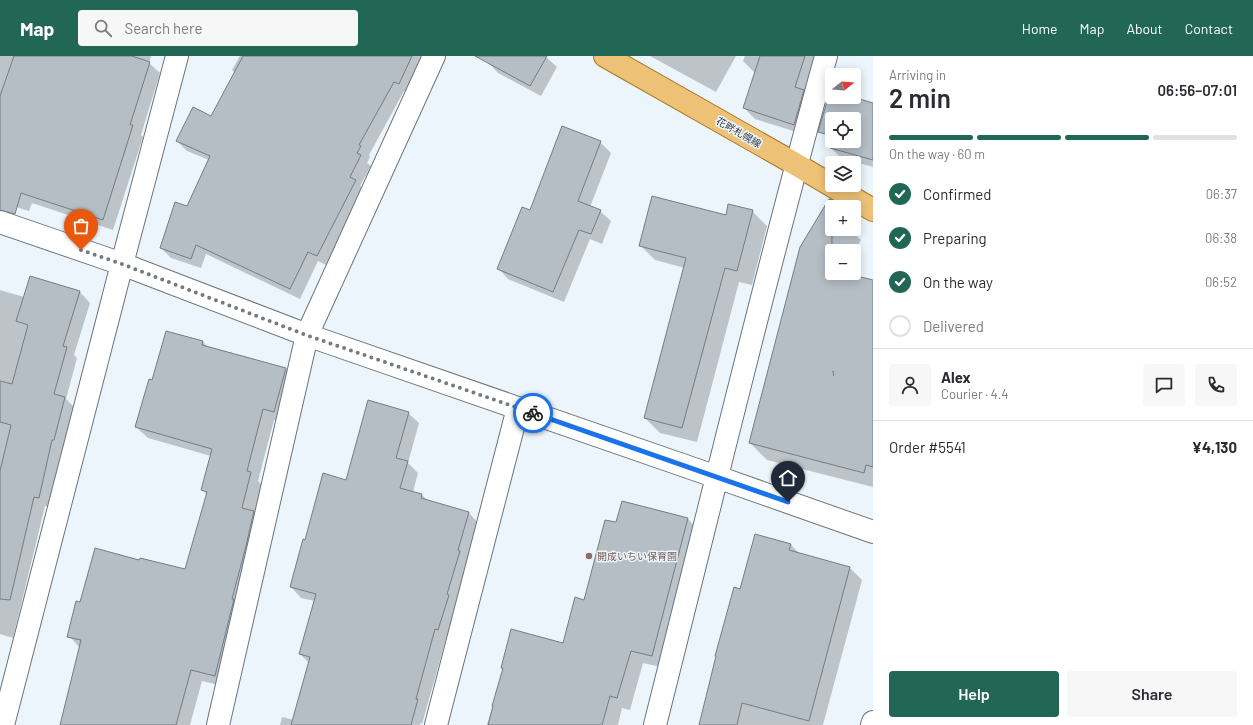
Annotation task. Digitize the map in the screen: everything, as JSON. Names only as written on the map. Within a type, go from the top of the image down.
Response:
[{"type":"main road","name":"花畔札幌線","points":[[605,56],[873,210]]},
{"type":"street","points":[[3,725],[177,56]]},
{"type":"street","points":[[218,725],[306,335],[434,56]]},
{"type":"street","points":[[656,725],[717,477],[826,56]]},
{"type":"street","points":[[0,222],[122,264],[306,335],[873,532]]},
{"type":"street","points":[[436,725],[518,408]]},
{"type":"building","points":[[14,56],[132,56],[150,62],[130,125],[133,125],[103,220],[21,193],[15,214],[0,210],[0,96]]},
{"type":"building","points":[[243,56],[412,56],[399,84],[394,82],[359,145],[361,146],[357,153],[361,155],[350,177],[356,180],[317,256],[308,252],[290,289],[196,245],[191,259],[160,248],[175,202],[187,206],[210,156],[176,141],[193,107],[211,116]]},
{"type":"building","points":[[475,56],[547,56],[530,86]]},
{"type":"building","points":[[760,56],[805,56],[795,87],[804,90],[794,125],[743,108]]},
{"type":"building","points":[[861,99],[873,103],[873,160],[830,148],[861,148],[861,112],[825,112],[825,134],[818,132],[826,104],[861,104]]},
{"type":"building","points":[[562,126],[601,141],[578,201],[601,210],[591,234],[579,230],[553,292],[497,269],[522,207],[530,210]]},
{"type":"building","points":[[652,196],[726,215],[728,204],[753,210],[737,271],[725,268],[682,428],[644,418],[686,258],[639,246]]},
{"type":"building","points":[[825,206],[825,236],[832,236],[832,244],[825,244],[825,280],[861,280],[861,277],[873,280],[873,467],[866,465],[864,473],[749,443],[800,247]]},
{"type":"building","points":[[30,276],[80,291],[63,346],[67,347],[54,394],[65,397],[54,440],[52,440],[39,498],[34,497],[10,600],[0,599],[0,471],[11,425],[0,422],[0,381],[12,384],[28,325],[16,321]]},
{"type":"building","points":[[166,331],[203,341],[202,345],[286,368],[274,412],[263,409],[247,471],[251,472],[242,508],[254,511],[215,676],[191,670],[176,725],[60,725],[81,640],[67,637],[76,601],[80,602],[95,548],[139,560],[140,558],[185,569],[207,492],[201,490],[212,449],[135,427],[149,379],[152,380]]},
{"type":"building","points":[[368,400],[409,412],[396,458],[408,461],[400,488],[422,494],[421,498],[469,512],[458,550],[460,551],[447,594],[449,595],[438,630],[435,629],[416,699],[418,699],[411,725],[291,725],[310,657],[299,654],[316,594],[290,587],[303,539],[305,540],[323,473],[346,480]]},
{"type":"building","points":[[622,501],[688,518],[652,656],[631,651],[617,698],[610,696],[602,725],[488,725],[503,668],[501,668],[511,629],[563,643],[575,597],[584,600],[605,520],[616,522]]},
{"type":"building","points":[[755,534],[791,544],[789,550],[850,567],[809,721],[742,703],[737,725],[699,725],[715,656],[734,587],[740,589]]},
{"type":"way so far","points":[[81,250],[122,264],[306,335],[533,413]]},
{"type":"place","name":"開成いちい保育園","points":[[589,556]]},
{"type":"route","points":[[533,413],[788,502]]}]
